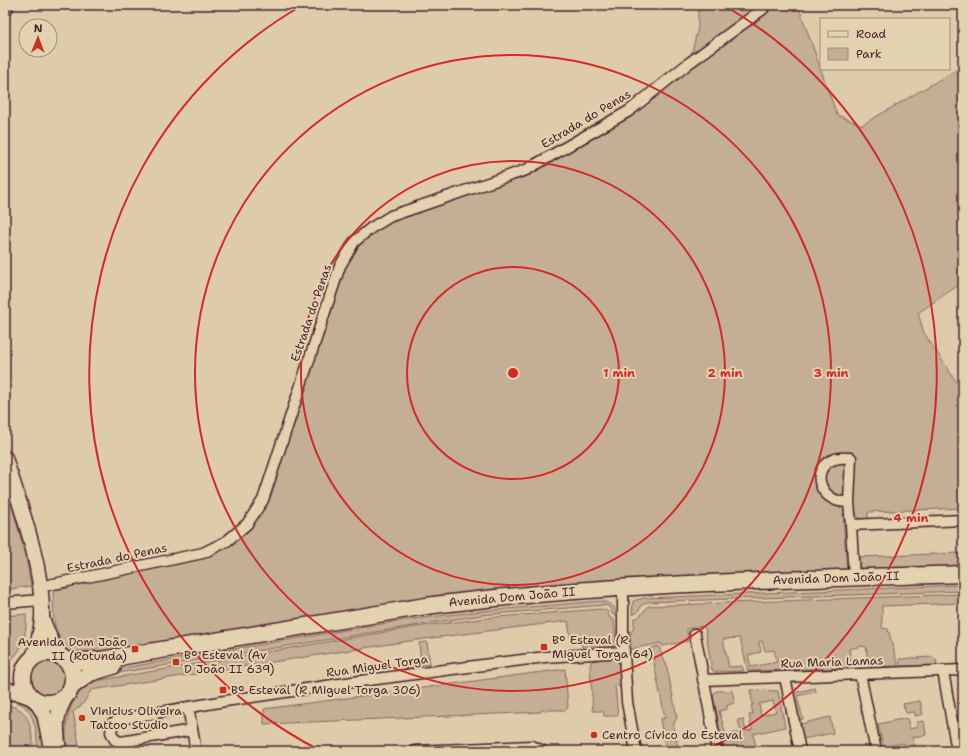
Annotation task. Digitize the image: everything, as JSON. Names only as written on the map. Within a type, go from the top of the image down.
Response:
[{"type":"main road","name":"Avenida Dom João II","points":[[63,658],[100,660],[426,606],[480,599],[645,586],[963,574]]},
{"type":"main road","name":"Avenida Dom João II","points":[[69,690],[90,673],[106,667],[289,636],[428,615],[535,603],[623,596],[963,582]]},
{"type":"main road","points":[[5,680],[23,671],[33,657],[50,652],[63,658],[73,672],[69,690],[54,702],[46,703],[19,692],[5,691]]},
{"type":"main road","points":[[23,671],[23,684],[33,698]]},
{"type":"street","points":[[5,9],[6,5]]},
{"type":"street","name":"Estrada do Penas","points":[[5,603],[203,553],[227,541],[247,524],[263,500],[340,266],[354,242],[371,228],[391,216],[526,170],[622,115],[763,9],[765,5]]},
{"type":"street","points":[[5,458],[34,557],[40,593],[42,617],[39,643],[33,657]]},
{"type":"street","points":[[849,502],[833,500],[822,491],[820,482],[823,468],[836,458],[851,458],[849,502],[854,578]]},
{"type":"street","points":[[851,525],[963,520]]},
{"type":"street","points":[[623,596],[627,702],[636,751]]},
{"type":"street","points":[[42,617],[49,638],[63,658]]},
{"type":"street","points":[[695,634],[717,751]]},
{"type":"street","name":"Rua Miguel Torga","points":[[192,730],[121,742],[113,737],[112,726],[115,721],[188,707],[275,693],[579,654],[624,652]]},
{"type":"street","name":"Rua Maria Lamas","points":[[703,680],[963,670]]},
{"type":"street","points":[[943,671],[957,751]]},
{"type":"street","points":[[860,674],[876,751]]},
{"type":"street","points":[[785,677],[800,751]]},
{"type":"street","points":[[59,751],[56,725],[57,713],[69,690]]},
{"type":"street","points":[[33,698],[44,714],[51,751]]},
{"type":"street","points":[[188,707],[196,751]]},
{"type":"street","points":[[415,751],[532,746],[543,751]]},
{"type":"green space","points":[[698,5],[765,5],[764,9],[770,5],[798,5],[837,115],[862,125],[963,66],[963,282],[918,313],[924,333],[963,392],[963,508],[868,512],[868,519],[860,519],[855,513],[843,513],[847,574],[254,627],[92,652],[89,656],[76,652],[61,640],[55,623],[53,590],[69,588],[71,574],[203,553],[227,541],[263,500],[340,266],[371,228],[526,170],[629,111],[689,63],[698,28]]},
{"type":"green space","points":[[5,479],[26,558],[31,586],[5,590]]},
{"type":"green space","points":[[963,553],[963,570],[866,573],[859,566],[857,557]]},
{"type":"green space","points":[[963,585],[963,591],[647,602],[642,605],[637,613],[632,615],[633,601],[644,598]]},
{"type":"green space","points":[[963,594],[963,603],[882,606],[882,628],[888,629],[898,666],[869,667],[866,647],[862,646],[849,649],[852,668],[748,671],[740,638],[723,639],[729,667],[742,666],[744,671],[715,672],[712,670],[705,628],[702,626],[687,629],[688,641],[662,646],[661,643],[631,649],[630,635],[634,627],[634,619],[639,617],[648,606]],"holes":[[[762,641],[765,651],[774,650],[777,662],[751,667],[748,655],[761,652],[759,642]]]},
{"type":"green space","points":[[600,601],[606,602],[614,607],[616,616],[612,614],[609,607],[605,605],[482,615],[93,677],[105,671],[405,620],[481,611]]},
{"type":"green space","points":[[602,609],[607,611],[610,618],[614,620],[616,640],[613,645],[582,647],[581,642],[571,641],[568,621],[416,640],[91,690],[83,704],[73,712],[80,750],[67,749],[66,729],[70,710],[79,693],[95,681],[415,627],[496,617]]},
{"type":"green space","points":[[26,614],[26,629],[23,642],[20,649],[5,665],[5,616]]},
{"type":"green space","points":[[427,642],[430,664],[421,665],[419,643]]},
{"type":"green space","points":[[659,646],[663,660],[666,663],[677,717],[673,726],[679,751],[666,751],[660,719],[665,718],[651,648]]},
{"type":"green space","points":[[613,657],[619,662],[621,687],[615,685],[618,716],[604,716],[603,711],[593,711],[590,665],[592,661]]},
{"type":"green space","points":[[932,657],[936,659],[937,665],[900,666],[899,659]]},
{"type":"green space","points":[[48,658],[56,660],[62,664],[66,670],[68,678],[66,686],[62,692],[56,696],[48,698],[40,696],[34,692],[30,686],[28,678],[30,670],[34,664],[40,660]]},
{"type":"green space","points":[[565,669],[568,707],[565,710],[264,724],[264,709]]},
{"type":"green space","points":[[815,688],[816,692],[797,696],[803,719],[799,720],[793,693]]},
{"type":"green space","points":[[750,690],[778,691],[785,727],[753,734],[757,751],[724,751],[713,694],[716,691],[732,691],[735,703],[727,705],[727,709],[719,711],[726,735],[741,732],[738,720],[743,719],[746,731],[752,730],[749,715],[753,714],[751,705],[753,705]],"holes":[[[773,701],[776,712],[761,715],[759,704]]]},
{"type":"green space","points":[[10,697],[20,701],[33,711],[39,724],[43,751],[38,751],[35,725],[28,710],[23,705],[5,701],[5,698]]},
{"type":"green space","points":[[920,701],[923,714],[915,716],[915,712],[906,713],[903,704]]},
{"type":"green space","points":[[5,706],[15,707],[26,716],[31,729],[34,751],[5,751]]},
{"type":"green space","points":[[830,717],[833,733],[803,739],[800,724]]},
{"type":"green space","points":[[907,718],[910,729],[917,727],[917,722],[924,721],[926,735],[912,737],[915,747],[911,748],[912,751],[905,751],[904,743],[888,746],[889,751],[884,751],[878,724]]},
{"type":"place","name":"Bº Esteval (R Miguel Torga 64)","points":[[544,647]]},
{"type":"place","name":"Avenida Dom João II (Rotunda)","points":[[135,649]]},
{"type":"place","name":"Bº Esteval (Av D João II 639)","points":[[176,662]]},
{"type":"place","name":"Bº Esteval (R Miguel Torga 306)","points":[[223,690]]},
{"type":"place","name":"Vinicius Oliveira Tattoo Studio","points":[[82,718]]},
{"type":"place","name":"Centro Cívico do Esteval","points":[[594,735]]}]
